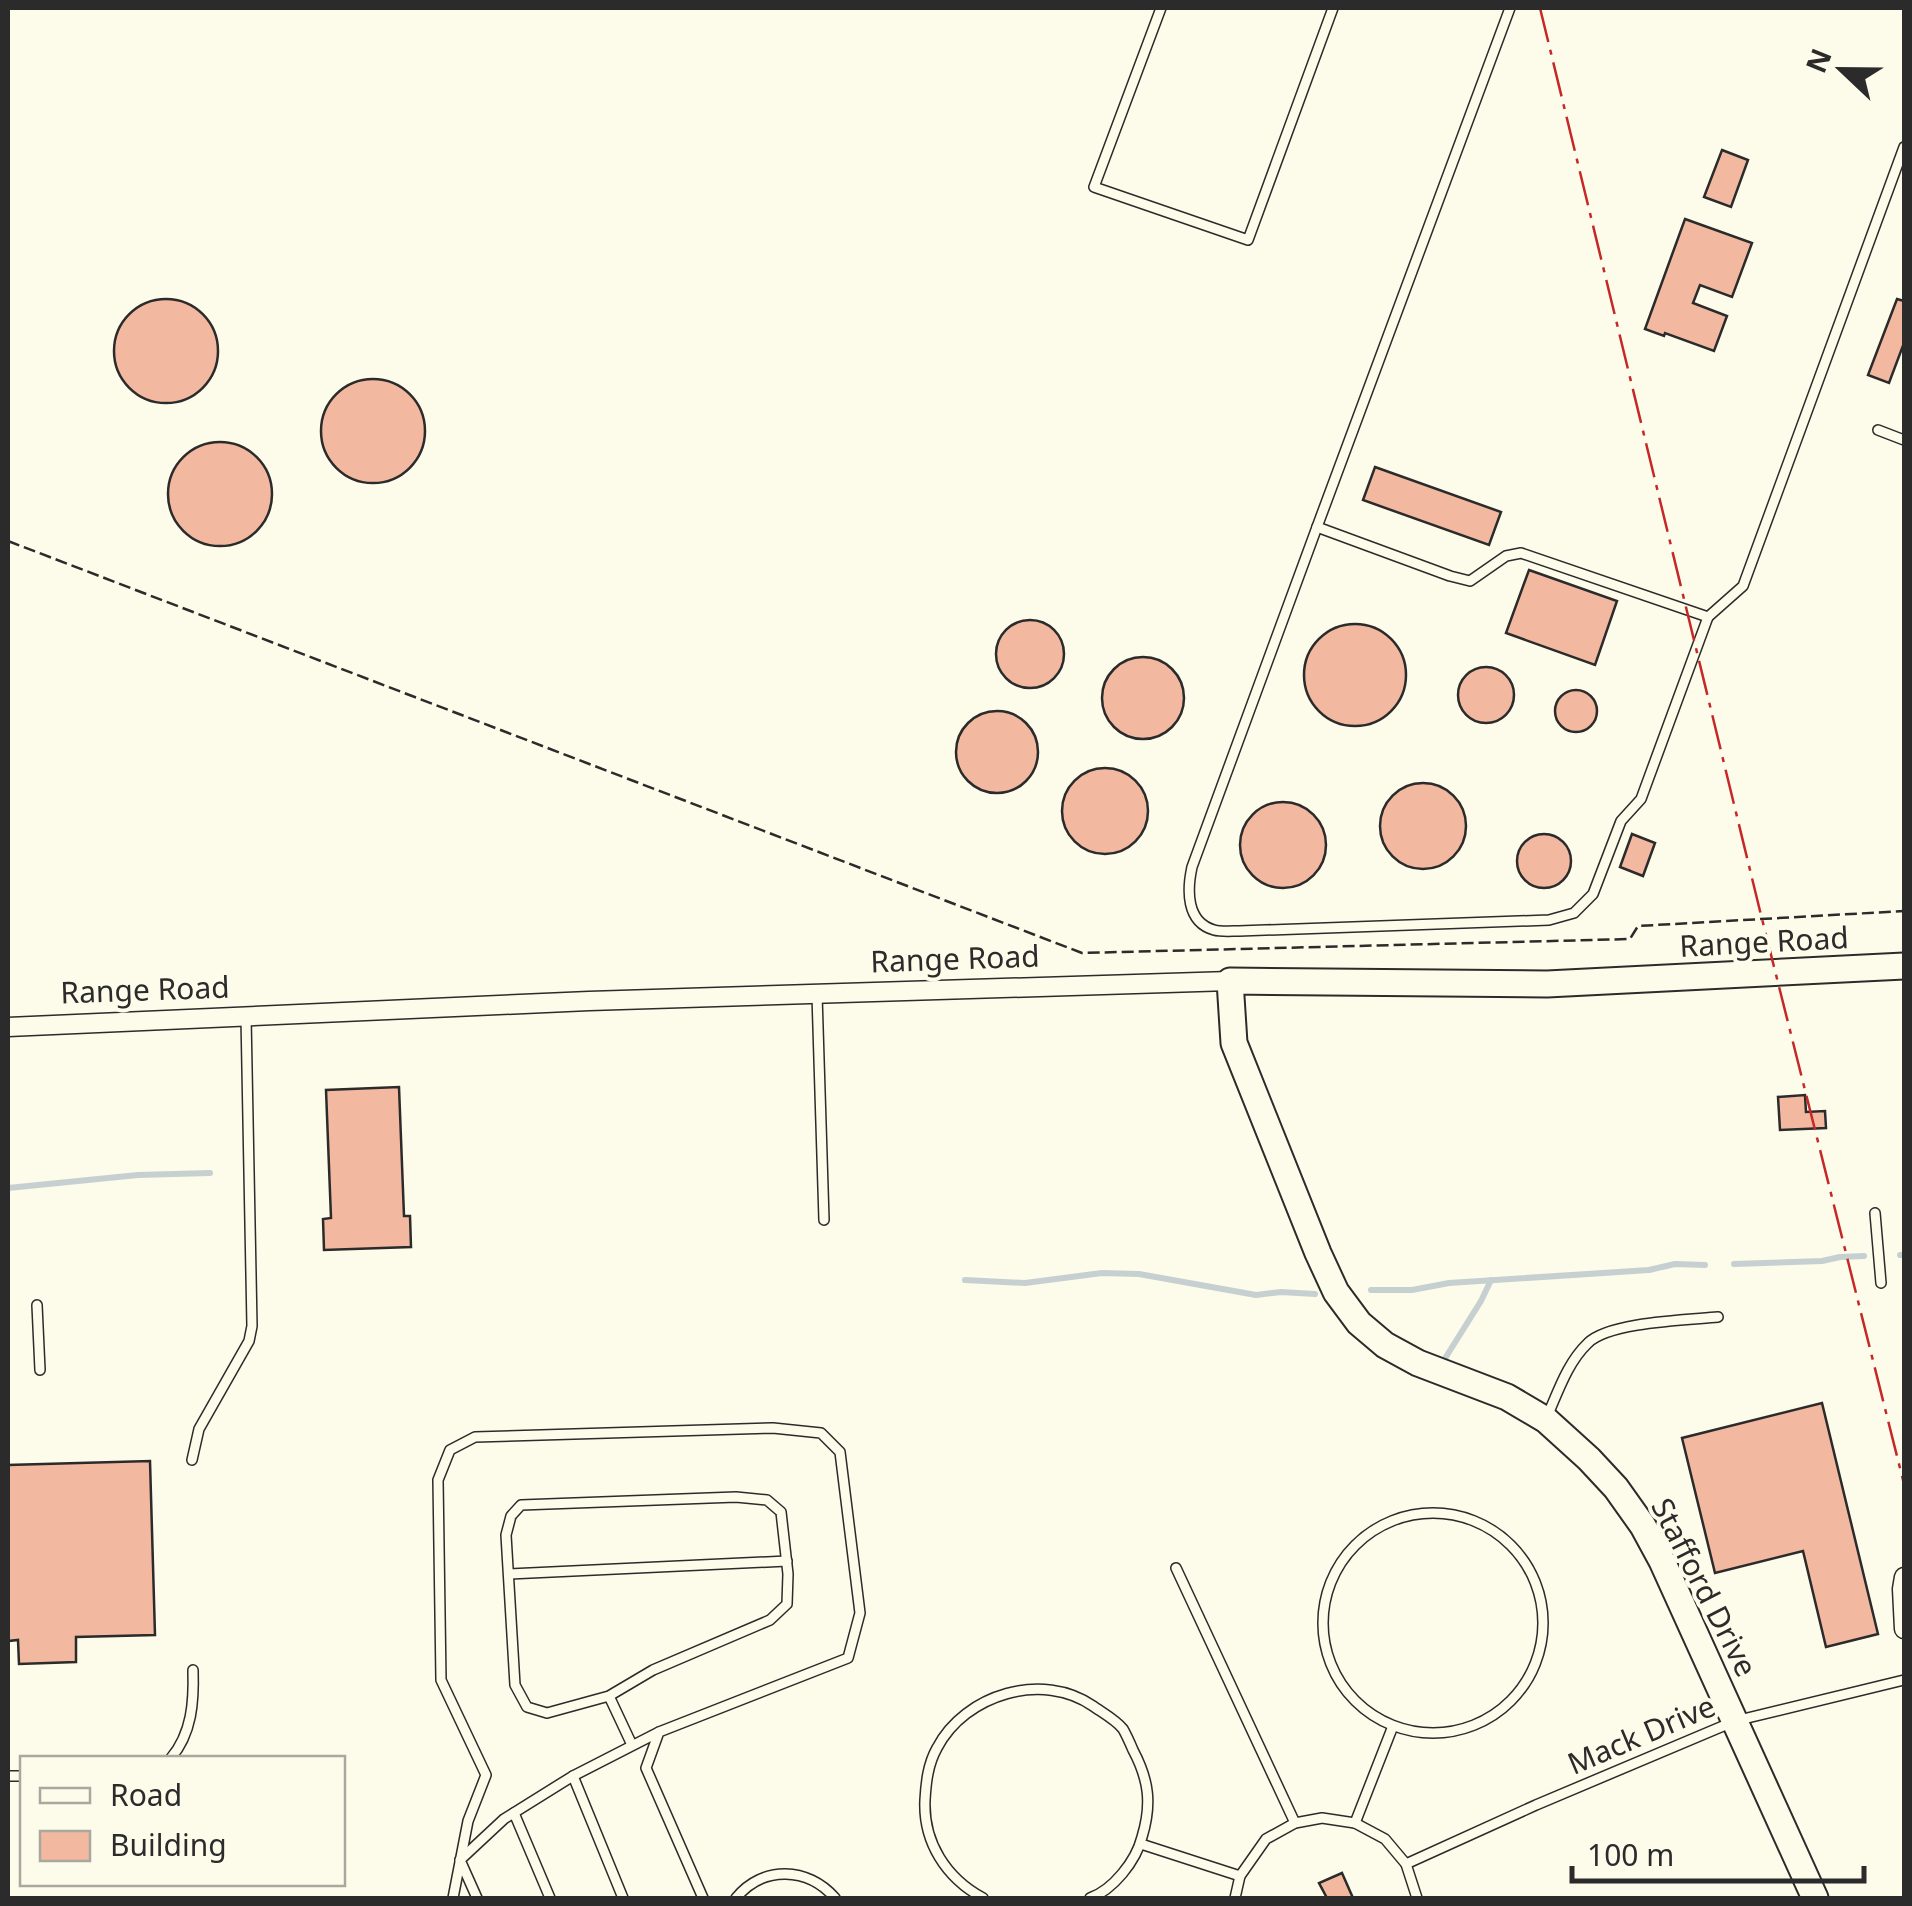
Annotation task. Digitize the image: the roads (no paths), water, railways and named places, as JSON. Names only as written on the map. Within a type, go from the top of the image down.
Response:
[{"type":"street","name":"Range Road","points":[[8,1028],[589,1001],[1230,981],[1548,984],[1904,966]]},
{"type":"street","name":"Stafford Drive","points":[[1230,981],[1234,1043],[1336,1292],[1359,1322],[1386,1345],[1418,1363],[1506,1397],[1546,1420],[1616,1488],[1662,1561],[1815,1898]]},
{"type":"street","points":[[1904,1577],[1904,1629]]},
{"type":"lane","points":[[1160,8],[1094,187],[1248,240],[1333,8]]},
{"type":"lane","points":[[1510,8],[1192,868],[1190,904],[1198,920],[1213,930],[1549,920],[1574,913],[1593,894],[1621,822],[1640,799],[1708,617],[1744,586],[1904,147]]},
{"type":"lane","points":[[1878,430],[1904,440]]},
{"type":"lane","points":[[1317,528],[1470,581],[1506,556],[1521,553],[1708,617]]},
{"type":"lane","points":[[817,995],[824,1220]]},
{"type":"lane","points":[[192,1460],[199,1429],[249,1341],[252,1326],[246,1017]]},
{"type":"lane","points":[[1875,1213],[1881,1284]]},
{"type":"lane","points":[[37,1304],[40,1370]]},
{"type":"lane","points":[[1546,1420],[1569,1366],[1590,1340],[1612,1329],[1718,1317]]},
{"type":"lane","points":[[452,1898],[468,1821],[486,1775],[441,1680],[438,1480],[450,1450],[474,1437],[773,1428],[821,1433],[840,1452],[860,1614],[848,1658],[632,1745],[514,1813],[460,1860]]},
{"type":"lane","points":[[767,1500],[781,1512],[787,1561],[787,1604],[770,1620],[653,1670],[610,1696],[547,1714],[527,1707],[515,1684],[506,1535],[510,1516],[521,1506],[767,1500]]},
{"type":"lane","points":[[1434,1512],[1480,1522],[1511,1544],[1531,1570],[1543,1610],[1541,1646],[1527,1680],[1500,1710],[1462,1730],[1429,1734],[1393,1726],[1361,1708],[1336,1677],[1323,1637],[1324,1599],[1343,1558],[1365,1535],[1396,1518],[1434,1512]]},
{"type":"lane","points":[[508,1574],[787,1561]]},
{"type":"lane","points":[[1176,1568],[1295,1823]]},
{"type":"lane","points":[[173,1756],[185,1738],[194,1702],[192,1670]]},
{"type":"lane","name":"Mack Drive","points":[[1406,1864],[1735,1721],[1904,1680]]},
{"type":"lane","points":[[982,1898],[964,1888],[938,1857],[924,1817],[926,1778],[937,1748],[956,1722],[982,1702],[1033,1688],[1077,1696],[1121,1726],[1146,1773],[1148,1816],[1140,1844],[1127,1868],[1099,1895],[1090,1898]]},
{"type":"lane","points":[[610,1696],[632,1745]]},
{"type":"lane","points":[[1354,1822],[1393,1726]]},
{"type":"lane","points":[[659,1732],[646,1768],[703,1898]]},
{"type":"lane","points":[[573,1776],[624,1898]]},
{"type":"lane","points":[[514,1813],[550,1898]]},
{"type":"lane","points":[[1235,1898],[1240,1876],[1266,1840],[1295,1823],[1322,1818],[1354,1822],[1385,1839],[1406,1864],[1417,1898]]},
{"type":"lane","points":[[1140,1844],[1240,1876]]},
{"type":"lane","points":[[460,1860],[477,1898]]},
{"type":"lane","points":[[736,1898],[760,1879],[784,1873],[818,1882],[836,1898]]},
{"type":"waterway","points":[[8,1188],[138,1175],[210,1173]]},
{"type":"waterway","points":[[1734,1264],[1864,1256]]},
{"type":"waterway","points":[[1371,1290],[1649,1270],[1675,1264],[1705,1265]]},
{"type":"waterway","points":[[965,1280],[1025,1283],[1102,1273],[1139,1274],[1256,1295],[1315,1294]]},
{"type":"waterway","points":[[1444,1360],[1491,1280]]}]
